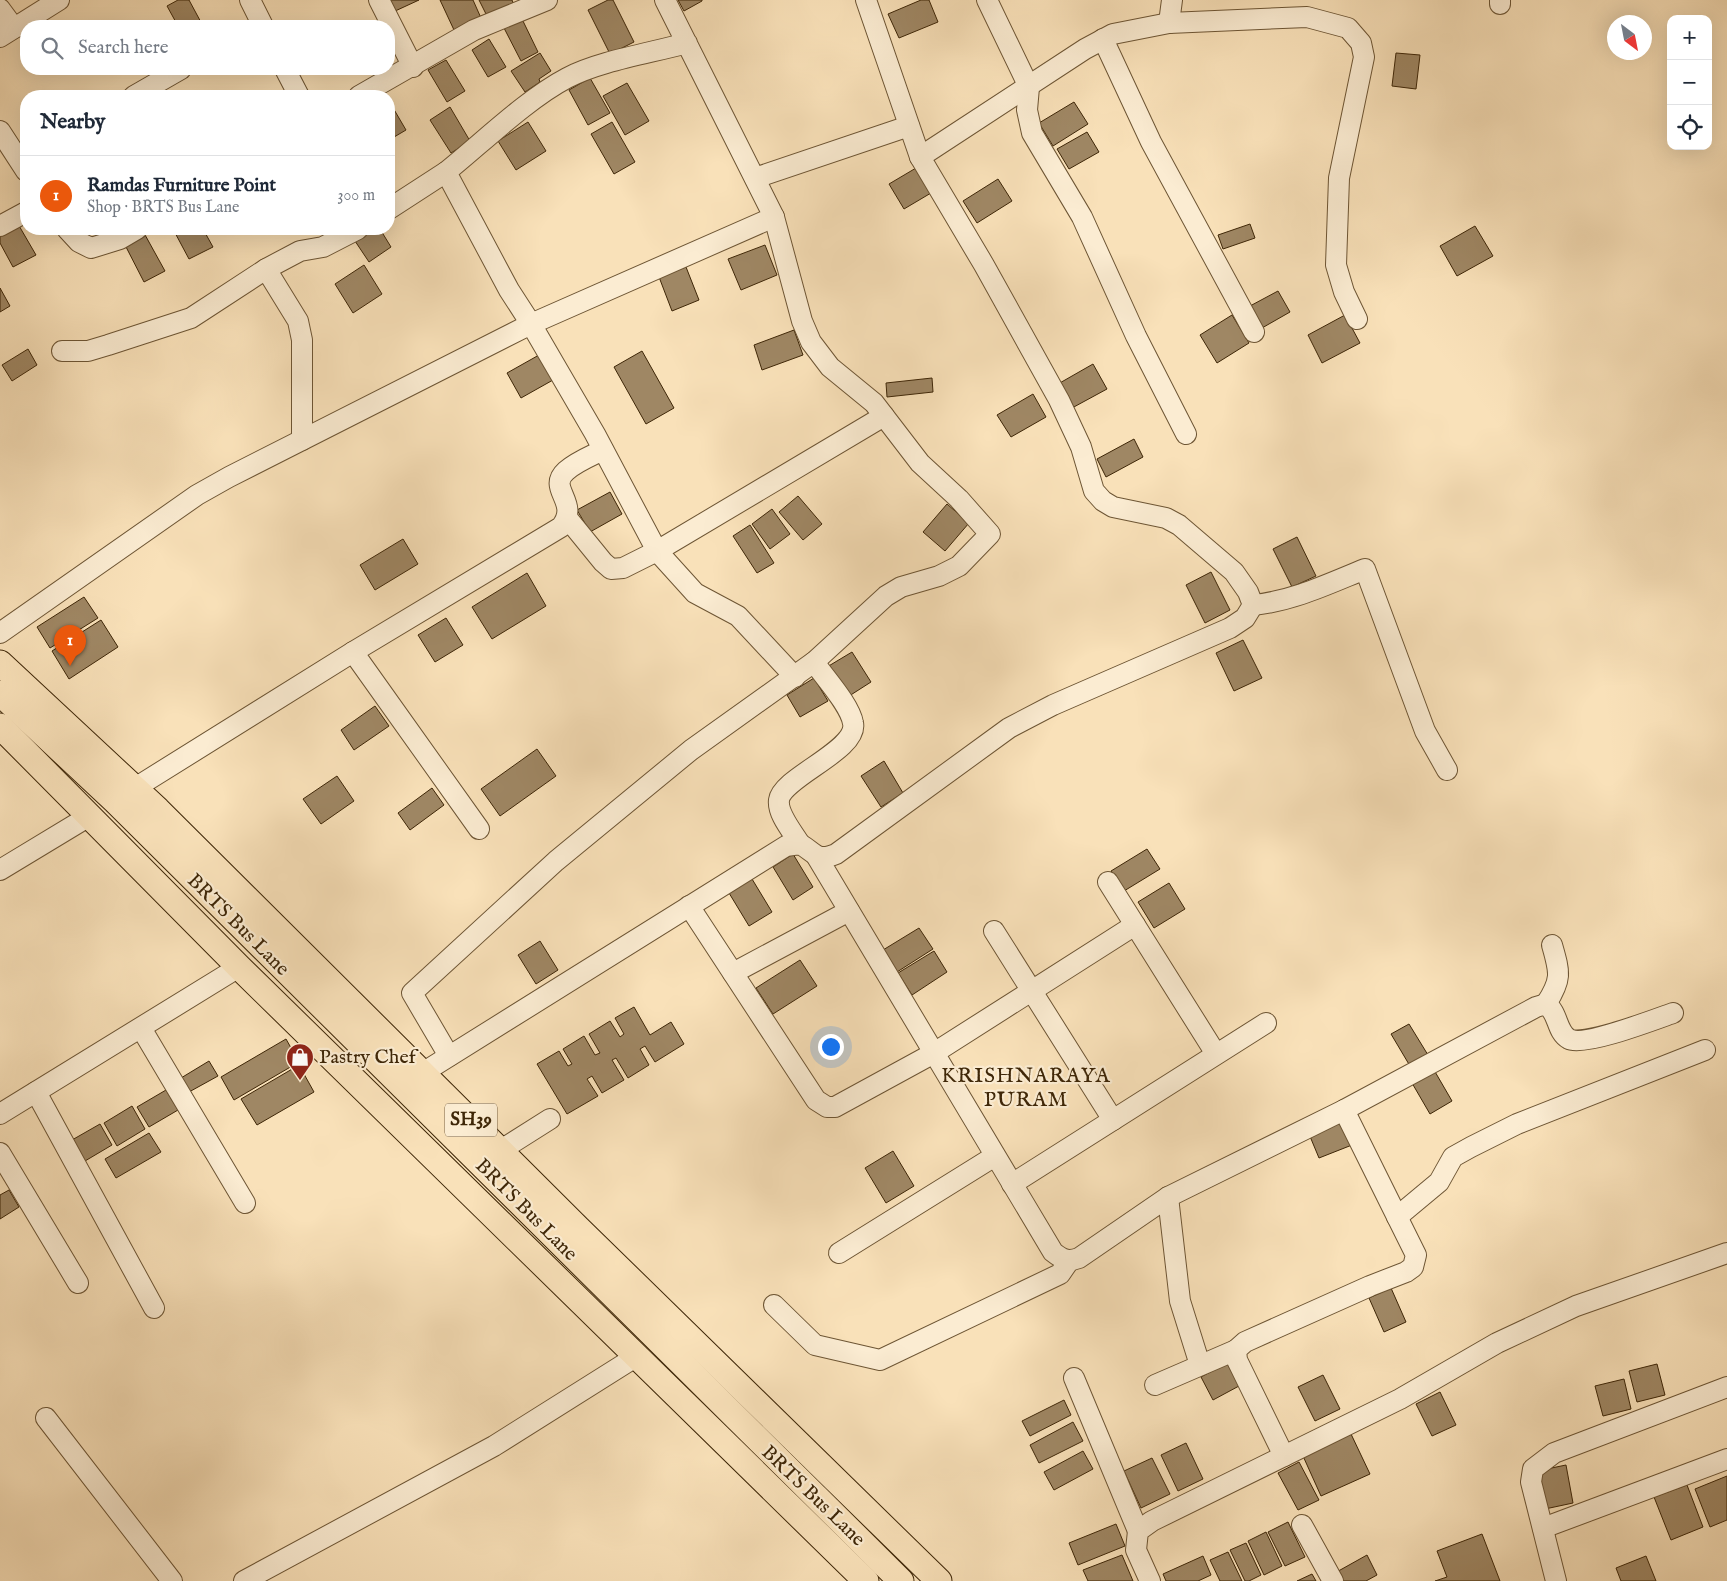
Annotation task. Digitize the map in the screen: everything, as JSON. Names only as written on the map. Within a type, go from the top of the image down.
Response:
[{"type":"main road","name":"SH39","points":[[0,663],[135,788],[938,1581]]},
{"type":"main road","name":"BRTS Bus Lane","points":[[0,693],[114,802],[901,1581]]},
{"type":"main road","name":"SH39","points":[[0,726],[91,815],[239,967],[866,1581]]},
{"type":"street","points":[[27,20],[60,0]]},
{"type":"street","points":[[250,0],[257,20]]},
{"type":"street","points":[[379,0],[389,20]]},
{"type":"street","points":[[369,90],[474,30],[547,0]]},
{"type":"street","points":[[450,1056],[412,993],[556,861],[691,750],[814,662],[886,596],[901,587],[939,576],[959,566],[990,534],[959,500],[920,463],[884,416],[864,394],[830,367],[811,342],[802,321],[774,217],[665,0]]},
{"type":"street","points":[[866,0],[920,157],[984,265],[1059,400],[1080,447],[1094,491],[1103,502],[1113,507],[1166,518],[1179,525],[1234,572],[1248,592],[1253,605]]},
{"type":"street","points":[[987,0],[1029,87],[1027,110],[1032,133],[1082,217],[1136,336],[1186,434]]},
{"type":"street","points":[[1169,23],[1172,0]]},
{"type":"street","points":[[0,9],[7,32],[20,24]]},
{"type":"street","points":[[920,157],[1029,87],[1085,48],[1113,34],[1169,23],[1307,17],[1348,28],[1361,43],[1364,57],[1339,178],[1336,265],[1344,292],[1357,318]]},
{"type":"street","points":[[395,32],[412,67]]},
{"type":"street","points":[[1103,39],[1151,142],[1254,332]]},
{"type":"street","points":[[395,205],[446,172],[542,95],[568,77],[687,43]]},
{"type":"street","points":[[144,90],[171,75]]},
{"type":"street","points":[[288,75],[296,90]]},
{"type":"street","points":[[755,178],[909,126]]},
{"type":"street","points":[[3,141],[20,160]]},
{"type":"street","points":[[446,172],[509,290],[531,324],[603,450],[656,552],[695,593],[738,616],[795,677]]},
{"type":"street","points":[[0,226],[20,215]]},
{"type":"street","points":[[0,633],[179,507],[229,477],[531,324],[774,217]]},
{"type":"street","points":[[73,235],[80,242],[91,248],[127,235]]},
{"type":"street","points":[[62,351],[88,350],[173,325],[199,313],[266,269],[300,251],[323,247],[346,235]]},
{"type":"street","points":[[266,269],[298,321],[302,340],[302,440]]},
{"type":"street","points":[[568,519],[603,562],[611,569],[624,568],[656,552],[884,416]]},
{"type":"street","points":[[135,788],[353,652],[561,528],[568,519],[568,506],[559,486],[560,478],[566,471],[603,450]]},
{"type":"street","points":[[1253,605],[1300,596],[1365,569],[1425,731],[1448,770]]},
{"type":"street","points":[[817,857],[826,858],[836,854],[1009,728],[1053,705],[1230,628],[1245,618],[1253,605]]},
{"type":"street","points":[[353,652],[478,829]]},
{"type":"street","points":[[814,662],[850,714],[854,725],[850,736],[838,749],[785,789],[779,799],[780,810],[800,844],[817,857],[1053,1252],[1060,1259],[1069,1261],[1080,1258],[1168,1197],[1344,1110],[1536,1007],[1546,1004],[1558,986],[1560,972],[1552,945]]},
{"type":"street","points":[[0,870],[91,815]]},
{"type":"street","points":[[424,1072],[786,846],[800,844]]},
{"type":"street","points":[[1108,882],[1216,1054]]},
{"type":"street","points":[[689,906],[816,1100],[827,1107],[835,1107],[934,1053],[1135,925]]},
{"type":"street","points":[[733,973],[849,911]]},
{"type":"street","points":[[994,931],[1113,1120]]},
{"type":"street","points":[[0,1114],[239,967]]},
{"type":"street","points":[[1546,1004],[1556,1015],[1561,1030],[1569,1039],[1579,1040],[1629,1028],[1673,1013]]},
{"type":"street","points":[[1012,1184],[1266,1023]]},
{"type":"street","points":[[141,1028],[245,1203]]},
{"type":"street","points":[[1397,1217],[1439,1182],[1453,1157],[1471,1147],[1525,1121],[1705,1050]]},
{"type":"street","points":[[36,1092],[154,1308]]},
{"type":"street","points":[[1155,1385],[1236,1350],[1245,1342],[1370,1286],[1406,1272],[1413,1267],[1414,1252],[1344,1110]]},
{"type":"street","points":[[501,1150],[550,1118]]},
{"type":"street","points":[[0,1153],[78,1283]]},
{"type":"street","points":[[839,1253],[995,1156]]},
{"type":"street","points":[[1168,1197],[1180,1302],[1200,1365]]},
{"type":"street","points":[[1138,1531],[1152,1521],[1400,1399],[1497,1343],[1576,1306],[1727,1253]]},
{"type":"street","points":[[774,1305],[814,1345],[880,1360],[1060,1274],[1069,1261]]},
{"type":"street","points":[[1236,1350],[1237,1360],[1284,1456]]},
{"type":"street","points":[[244,1581],[494,1446],[637,1356]]},
{"type":"street","points":[[1074,1378],[1138,1531],[1136,1550],[1150,1581]]},
{"type":"street","points":[[1556,1581],[1531,1482],[1533,1469],[1554,1453],[1727,1386]]},
{"type":"street","points":[[46,1418],[172,1581]]},
{"type":"street","points":[[1543,1528],[1727,1459]]},
{"type":"street","points":[[1302,1525],[1333,1581]]},
{"type":"building","points":[[178,0],[189,0],[200,20],[175,20],[167,6]]},
{"type":"building","points":[[387,0],[419,0],[393,12]]},
{"type":"building","points":[[440,0],[473,0],[481,18],[454,30]]},
{"type":"building","points":[[479,0],[512,0],[514,5],[488,18]]},
{"type":"building","points":[[608,0],[613,0],[634,42],[610,54],[588,10]]},
{"type":"building","points":[[678,0],[702,0],[702,1],[684,11]]},
{"type":"building","points":[[921,0],[929,0],[938,22],[899,38],[888,14]]},
{"type":"building","points":[[522,19],[538,52],[521,61],[504,28]]},
{"type":"building","points":[[489,39],[506,67],[488,77],[472,50]]},
{"type":"building","points":[[540,53],[551,71],[539,79],[540,82],[525,92],[511,71]]},
{"type":"building","points":[[1396,53],[1420,55],[1416,89],[1392,86]]},
{"type":"building","points":[[446,60],[465,91],[447,102],[428,70]]},
{"type":"building","points":[[590,78],[610,113],[588,125],[569,90]]},
{"type":"building","points":[[627,83],[649,121],[625,135],[603,96]]},
{"type":"building","points":[[1074,102],[1088,124],[1053,146],[1039,123]]},
{"type":"building","points":[[450,107],[470,141],[451,153],[430,120]]},
{"type":"building","points":[[395,111],[406,130],[395,136]]},
{"type":"building","points":[[528,122],[546,151],[516,170],[498,141]]},
{"type":"building","points":[[612,122],[635,162],[614,174],[591,134]]},
{"type":"building","points":[[1087,132],[1099,152],[1069,169],[1057,149]]},
{"type":"building","points":[[916,168],[931,193],[904,209],[889,184]]},
{"type":"building","points":[[998,179],[1012,201],[977,223],[963,201]]},
{"type":"building","points":[[18,224],[20,235],[24,235],[36,255],[13,267],[0,243],[0,235]]},
{"type":"building","points":[[1250,224],[1255,238],[1223,249],[1218,235]]},
{"type":"building","points":[[1475,226],[1493,256],[1457,276],[1440,246]]},
{"type":"building","points":[[140,235],[145,235],[165,271],[144,282],[124,243]]},
{"type":"building","points":[[176,235],[206,235],[213,247],[189,259]]},
{"type":"building","points":[[364,235],[384,235],[391,247],[369,262],[355,241]]},
{"type":"building","points":[[765,245],[777,275],[741,290],[728,259]]},
{"type":"building","points":[[364,265],[382,294],[353,313],[335,284]]},
{"type":"building","points":[[686,267],[699,300],[672,311],[659,277]]},
{"type":"building","points":[[0,288],[10,306],[0,312]]},
{"type":"building","points":[[1278,291],[1290,312],[1262,328],[1250,306]]},
{"type":"building","points":[[1232,315],[1249,343],[1217,363],[1200,335]]},
{"type":"building","points":[[1345,315],[1360,343],[1322,363],[1308,335]]},
{"type":"building","points":[[794,330],[803,355],[762,370],[754,345]]},
{"type":"building","points":[[28,349],[37,365],[12,381],[2,365]]},
{"type":"building","points":[[642,351],[674,408],[646,424],[614,367]]},
{"type":"building","points":[[539,355],[553,380],[521,398],[507,373]]},
{"type":"building","points":[[1093,364],[1107,389],[1072,408],[1058,384]]},
{"type":"building","points":[[932,378],[933,392],[887,397],[886,383]]},
{"type":"building","points":[[1033,394],[1046,417],[1011,437],[997,415]]},
{"type":"building","points":[[1134,439],[1143,457],[1106,477],[1097,459]]},
{"type":"building","points":[[610,492],[622,514],[590,532],[577,510]]},
{"type":"building","points":[[798,496],[822,524],[803,540],[779,512]]},
{"type":"building","points":[[947,504],[969,523],[945,551],[923,532]]},
{"type":"building","points":[[772,509],[790,534],[770,549],[752,524]]},
{"type":"building","points":[[750,525],[774,563],[757,573],[733,536]]},
{"type":"building","points":[[1297,537],[1316,576],[1292,587],[1273,549]]},
{"type":"building","points":[[403,539],[418,564],[375,590],[360,565]]},
{"type":"building","points":[[1211,572],[1230,610],[1205,623],[1186,585]]},
{"type":"building","points":[[527,573],[546,606],[492,639],[472,607]]},
{"type":"building","points":[[84,597],[98,618],[50,648],[37,627]]},
{"type":"building","points":[[446,618],[463,645],[435,662],[418,635]]},
{"type":"building","points":[[101,620],[118,647],[69,679],[52,651]]},
{"type":"building","points":[[1243,640],[1262,678],[1234,691],[1216,653]]},
{"type":"building","points":[[852,652],[871,682],[846,698],[827,667]]},
{"type":"building","points":[[814,678],[828,701],[800,717],[787,695]]},
{"type":"building","points":[[375,706],[389,726],[354,750],[341,730]]},
{"type":"building","points":[[537,749],[556,776],[500,816],[481,789]]},
{"type":"building","points":[[884,761],[903,793],[881,807],[861,776]]},
{"type":"building","points":[[337,776],[354,801],[321,824],[303,799]]},
{"type":"building","points":[[432,788],[444,805],[410,830],[398,813]]},
{"type":"building","points":[[1147,849],[1160,869],[1124,891],[1111,871]]},
{"type":"building","points":[[793,854],[813,887],[793,900],[773,867]]},
{"type":"building","points":[[749,874],[772,912],[749,926],[726,888]]},
{"type":"building","points":[[1169,883],[1185,909],[1154,928],[1138,902]]},
{"type":"building","points":[[919,928],[933,949],[897,972],[883,950]]},
{"type":"building","points":[[540,941],[558,970],[536,984],[518,955]]},
{"type":"building","points":[[934,951],[947,972],[912,995],[898,973]]},
{"type":"building","points":[[800,960],[817,986],[773,1014],[756,988]]},
{"type":"building","points":[[634,1007],[650,1035],[671,1022],[684,1044],[655,1062],[645,1046],[640,1049],[649,1065],[628,1078],[616,1058],[612,1060],[624,1080],[602,1093],[592,1076],[587,1079],[598,1096],[567,1114],[537,1064],[559,1051],[568,1066],[572,1064],[563,1049],[584,1036],[595,1055],[600,1053],[589,1034],[610,1021],[620,1037],[624,1034],[615,1018]]},
{"type":"building","points":[[1409,1024],[1428,1055],[1410,1066],[1391,1034]]},
{"type":"building","points":[[286,1039],[299,1062],[234,1100],[221,1077]]},
{"type":"building","points":[[209,1061],[218,1076],[189,1092],[181,1078]]},
{"type":"building","points":[[299,1065],[314,1092],[257,1125],[241,1099]]},
{"type":"building","points":[[1434,1070],[1452,1101],[1430,1114],[1412,1083]]},
{"type":"building","points":[[166,1090],[178,1110],[149,1127],[137,1107]]},
{"type":"building","points":[[132,1106],[145,1129],[117,1146],[104,1123]]},
{"type":"building","points":[[1342,1120],[1352,1145],[1319,1158],[1309,1134]]},
{"type":"building","points":[[100,1124],[112,1145],[85,1161],[72,1140]]},
{"type":"building","points":[[149,1133],[161,1152],[116,1178],[105,1159]]},
{"type":"building","points":[[893,1151],[914,1186],[886,1203],[865,1168]]},
{"type":"building","points":[[9,1190],[19,1207],[0,1219],[0,1195]]},
{"type":"building","points":[[1391,1288],[1406,1322],[1384,1332],[1369,1298]]},
{"type":"building","points":[[1227,1363],[1239,1386],[1213,1400],[1201,1377]]},
{"type":"building","points":[[1657,1364],[1665,1395],[1637,1402],[1629,1371]]},
{"type":"building","points":[[1323,1375],[1340,1409],[1315,1421],[1298,1387]]},
{"type":"building","points":[[1624,1379],[1631,1409],[1603,1416],[1595,1386]]},
{"type":"building","points":[[1440,1392],[1456,1425],[1432,1436],[1416,1404]]},
{"type":"building","points":[[1064,1400],[1071,1415],[1030,1436],[1022,1421]]},
{"type":"building","points":[[1073,1422],[1083,1441],[1039,1463],[1030,1445]]},
{"type":"building","points":[[1351,1434],[1370,1474],[1321,1496],[1303,1456]]},
{"type":"building","points":[[1186,1443],[1203,1479],[1178,1491],[1161,1455]]},
{"type":"building","points":[[1083,1451],[1093,1469],[1054,1490],[1044,1472]]},
{"type":"building","points":[[1152,1458],[1170,1494],[1141,1508],[1124,1471]]},
{"type":"building","points":[[1299,1462],[1319,1500],[1298,1510],[1278,1473]]},
{"type":"building","points":[[1566,1465],[1573,1503],[1545,1509],[1537,1471]]},
{"type":"building","points":[[1727,1476],[1727,1520],[1710,1527],[1695,1489]]},
{"type":"building","points":[[1687,1485],[1703,1527],[1671,1540],[1654,1497]]},
{"type":"building","points":[[1288,1522],[1305,1557],[1285,1566],[1268,1532]]},
{"type":"building","points":[[1116,1524],[1125,1546],[1078,1565],[1069,1543]]},
{"type":"building","points":[[1266,1532],[1282,1566],[1264,1575],[1248,1541]]},
{"type":"building","points":[[1482,1534],[1500,1581],[1435,1581],[1447,1577],[1437,1551]]},
{"type":"building","points":[[1246,1543],[1261,1575],[1249,1581],[1245,1581],[1230,1550]]},
{"type":"building","points":[[1228,1552],[1242,1581],[1220,1581],[1210,1560]]},
{"type":"building","points":[[1122,1555],[1133,1581],[1088,1581],[1083,1570]]},
{"type":"building","points":[[1367,1555],[1377,1575],[1366,1581],[1336,1581],[1333,1574]]},
{"type":"building","points":[[1203,1556],[1211,1575],[1198,1581],[1166,1581],[1163,1574]]},
{"type":"building","points":[[1646,1556],[1656,1581],[1621,1581],[1616,1568]]},
{"type":"building","points":[[1312,1574],[1316,1581],[1297,1581]]},
{"type":"place","name":"Ramdas Furniture Point","points":[[70,666]]},
{"type":"place","name":"Pastry Chef","points":[[300,1081]]},
{"type":"district","name":"KRISHNARAYA PURAM","points":[[1026,1088]]}]
